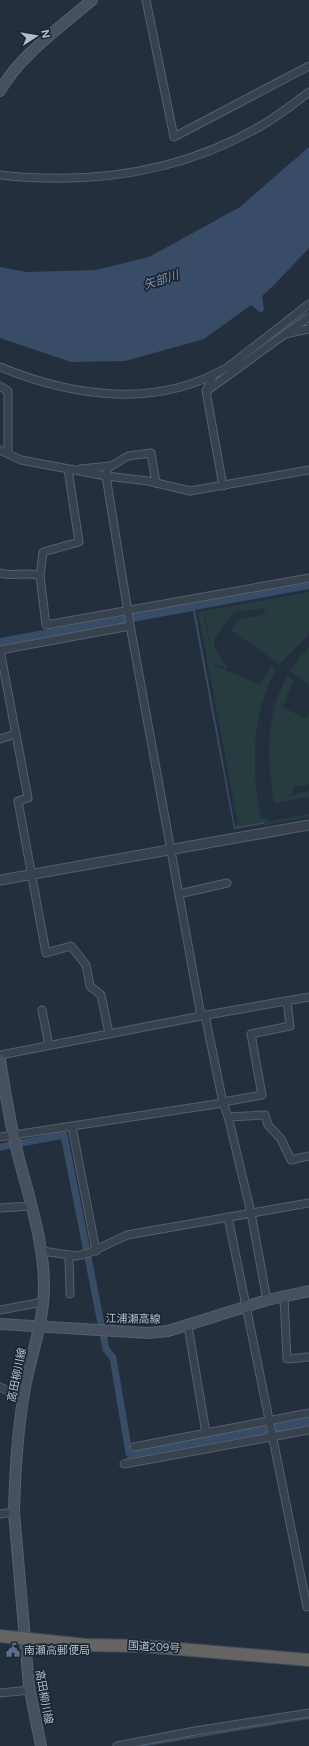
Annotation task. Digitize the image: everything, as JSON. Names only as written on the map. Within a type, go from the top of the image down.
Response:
[{"type":"highway","name":"国道209号","points":[[0,1636],[86,1645],[144,1646],[309,1660]]},
{"type":"main road","points":[[0,91],[13,72],[24,60],[92,0]]},
{"type":"main road","name":"高田柳川線","points":[[0,1060],[13,1136],[18,1154],[26,1206],[42,1252],[44,1272],[43,1302],[39,1327],[26,1382],[16,1458],[14,1512],[30,1690],[41,1746]]},
{"type":"main road","name":"江浦瀬高線","points":[[0,1323],[39,1327],[148,1333],[168,1331],[188,1326],[267,1300],[309,1291]]},
{"type":"street","points":[[146,0],[174,138],[309,66]]},
{"type":"street","points":[[0,175],[53,179],[88,178],[169,165],[214,149],[243,136],[269,121],[309,92]]},
{"type":"street","points":[[0,367],[28,377],[61,386],[113,395],[148,394],[165,391],[182,387],[229,366],[309,304]]},
{"type":"street","points":[[290,319],[309,313]]},
{"type":"street","points":[[206,392],[309,317]]},
{"type":"street","points":[[285,334],[309,329]]},
{"type":"street","points":[[214,374],[206,392],[223,486]]},
{"type":"street","points":[[0,386],[8,391],[8,453]]},
{"type":"street","points":[[0,450],[19,459],[106,476],[156,483],[190,491],[309,470]]},
{"type":"street","points":[[70,469],[110,466],[128,456],[151,453],[156,483]]},
{"type":"street","points":[[110,466],[106,476],[127,610],[179,894],[203,1015],[251,1213],[267,1300]]},
{"type":"street","points":[[70,469],[79,542],[43,552],[40,576],[46,625],[309,578]]},
{"type":"street","points":[[0,573],[5,575],[31,574],[40,576]]},
{"type":"street","points":[[109,1034],[101,995],[90,986],[86,965],[71,946],[46,953],[18,801],[28,798],[0,650],[130,625]]},
{"type":"street","points":[[0,739],[16,734]]},
{"type":"street","points":[[0,880],[309,824]]},
{"type":"street","points":[[179,894],[227,883]]},
{"type":"street","points":[[0,1055],[203,1015],[309,997]]},
{"type":"street","points":[[0,1137],[72,1127],[262,1095],[251,1034],[290,1026],[287,1001]]},
{"type":"street","points":[[42,1010],[49,1045]]},
{"type":"street","points":[[228,1116],[265,1115],[268,1125],[280,1139],[291,1160],[309,1156]]},
{"type":"street","points":[[72,1127],[98,1250]]},
{"type":"street","points":[[42,1252],[72,1255],[98,1250],[127,1235],[309,1203]]},
{"type":"street","points":[[0,1208],[26,1206]]},
{"type":"street","points":[[228,1217],[270,1420],[306,1607]]},
{"type":"street","points":[[70,1294],[72,1255]]},
{"type":"street","points":[[284,1297],[288,1359],[309,1357]]},
{"type":"street","points":[[0,1310],[43,1302]]},
{"type":"street","points":[[188,1326],[206,1433]]},
{"type":"street","points":[[0,1387],[8,1391],[26,1382]]},
{"type":"street","points":[[134,1446],[309,1413]]},
{"type":"street","points":[[124,1464],[309,1430]]},
{"type":"street","points":[[0,1514],[14,1512]]},
{"type":"street","points":[[0,1693],[30,1690]]},
{"type":"street","points":[[117,1746],[195,1731],[309,1713]]},
{"type":"green space","points":[[309,592],[309,634],[279,664],[231,630],[238,620],[262,615],[266,611],[262,608],[234,613],[214,639],[214,647],[228,669],[214,664],[205,616],[221,613],[204,616],[214,665],[260,685],[271,666],[276,670],[268,686],[262,704],[256,743],[256,782],[262,819],[268,818],[270,821],[309,814],[309,817],[265,825],[264,822],[236,826],[236,824],[240,823],[238,823],[198,612]]},
{"type":"green space","points":[[309,648],[309,685],[290,671],[299,658]]},
{"type":"green space","points":[[287,676],[294,680],[282,707],[305,718],[309,713],[309,784],[293,787],[293,794],[283,797],[295,796],[294,794],[309,791],[309,797],[275,803],[270,766],[269,739],[273,713],[281,688]]},
{"type":"water","name":"矢部川","points":[[309,147],[309,248],[262,296],[264,310],[261,313],[251,305],[204,339],[125,361],[71,362],[0,338],[0,267],[27,272],[96,270],[149,257],[240,207]]},
{"type":"water","points":[[309,581],[309,589],[195,610],[235,827],[264,822],[265,825],[263,824],[234,829],[193,611],[0,646],[0,638]]},
{"type":"water","points":[[309,1417],[309,1426],[126,1459],[133,1449]]},
{"type":"waterway","points":[[0,1147],[64,1135],[106,1349],[113,1358],[129,1453],[140,1451]]},
{"type":"waterway","points":[[141,1746],[309,1718]]},
{"type":"place","name":"南瀬高郵便局","points":[[13,1650]]}]
